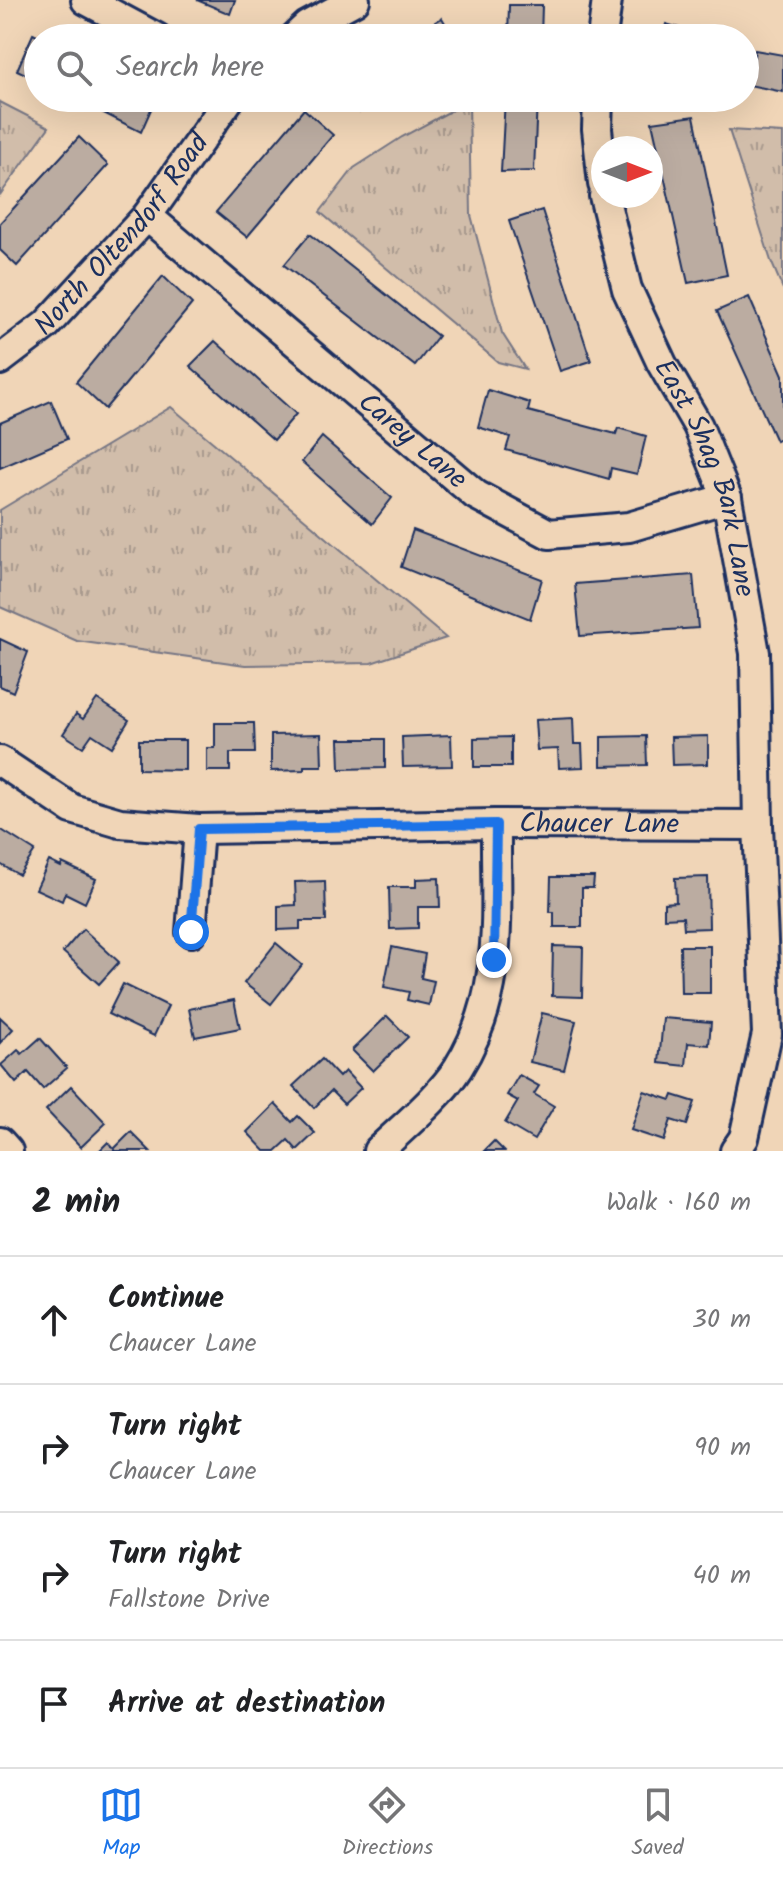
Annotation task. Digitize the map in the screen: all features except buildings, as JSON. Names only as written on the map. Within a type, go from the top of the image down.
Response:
[{"type":"street","points":[[86,0],[131,24]]},
{"type":"street","points":[[311,24],[355,0]]},
{"type":"street","points":[[604,24],[607,0]]},
{"type":"street","name":"North Oltendorf Road","points":[[0,360],[46,325],[147,216],[220,112]]},
{"type":"street","points":[[598,112],[598,136]]},
{"type":"street","name":"East Shag Bark Lane","points":[[607,208],[627,289],[662,364],[698,426],[727,498],[755,653],[758,825],[767,1034],[744,1138],[735,1151]]},
{"type":"street","name":"Carey Lane","points":[[147,216],[476,495],[549,534],[629,527],[727,498]]},
{"type":"street","name":"Chaucer Lane","points":[[0,761],[72,809],[120,823],[199,829],[496,824],[758,825]]},
{"type":"street","points":[[378,1151],[457,1070],[486,1009],[494,960],[496,824]]},
{"type":"street","points":[[191,932],[199,829]]},
{"type":"street","points":[[0,1142],[8,1151]]},
{"type":"green space","points":[[0,102],[49,127],[0,195]]},
{"type":"green space","points":[[449,112],[469,112],[471,215],[502,333],[525,369],[498,362],[320,212],[354,168]]},
{"type":"green space","points":[[729,130],[783,133],[783,289],[771,261]]},
{"type":"green space","points":[[171,407],[446,638],[371,663],[245,665],[77,641],[0,607],[0,510]]},
{"type":"route","points":[[191,932],[199,829],[496,824],[494,960]]}]
